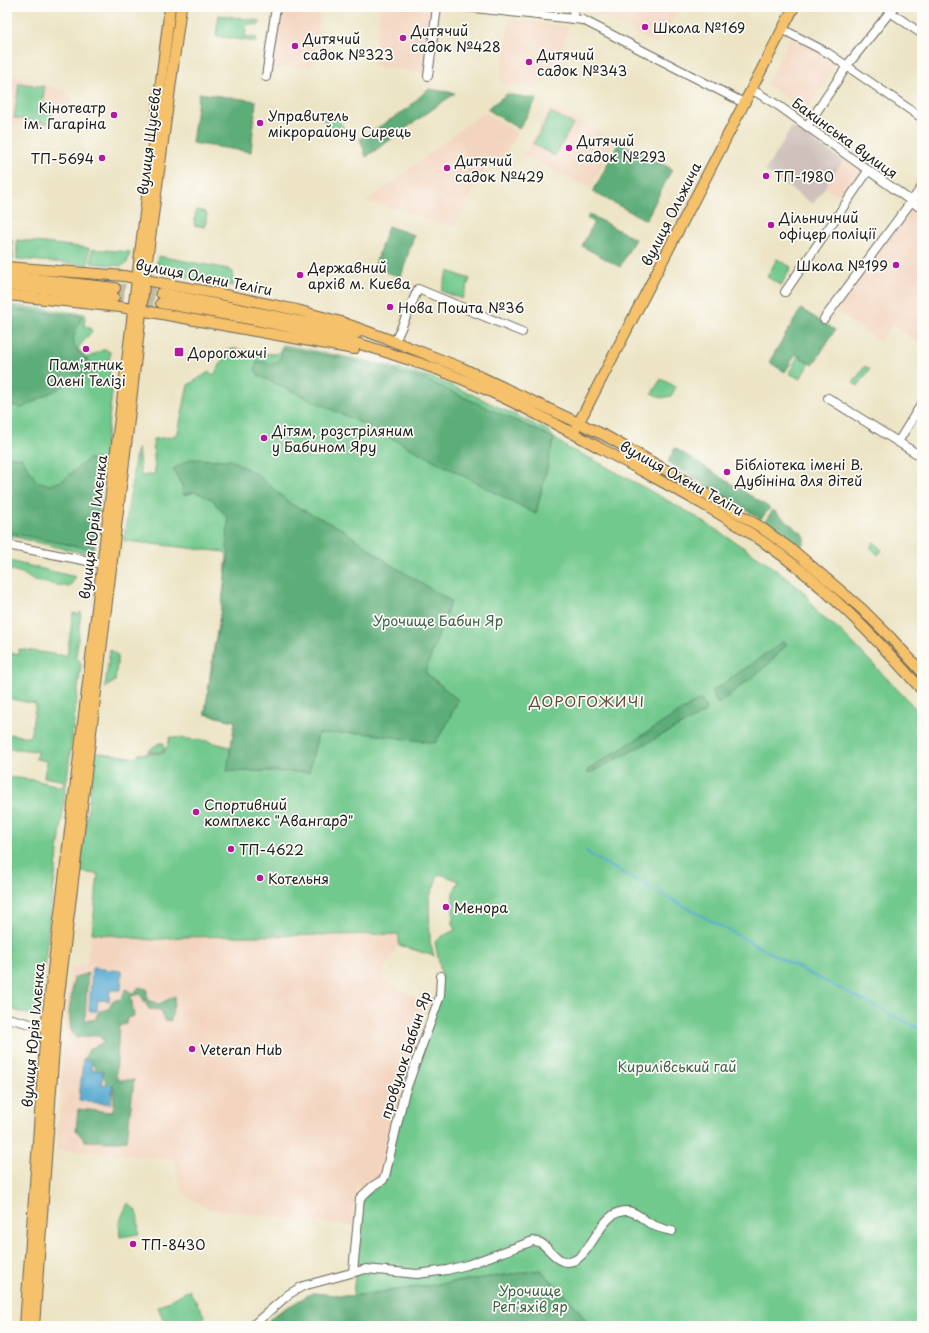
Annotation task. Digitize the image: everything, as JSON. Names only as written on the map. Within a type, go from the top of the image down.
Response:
[{"type":"main road","name":"вулиця Щусєва","points":[[141,279],[170,7]]},
{"type":"main road","name":"вулиця Щусєва","points":[[141,279],[181,7]]},
{"type":"main road","name":"вулиця Ольжича","points":[[574,434],[794,7]]},
{"type":"main road","name":"вулиця Олени Теліги","points":[[7,267],[141,279],[297,310],[340,322],[462,368],[579,422],[617,442],[760,526],[795,552],[862,609],[922,672]]},
{"type":"main road","points":[[7,276],[114,292],[7,285]]},
{"type":"main road","name":"вулиця Юрія Іллєнка","points":[[25,1326],[50,1029],[141,279]]},
{"type":"main road","name":"вулиця Олени Теліги","points":[[7,295],[138,310],[327,344],[387,353]]},
{"type":"main road","name":"вулиця Олени Теліги","points":[[392,341],[161,298],[351,342],[417,362],[493,393],[574,434],[725,517],[763,541],[813,580],[851,614],[883,646],[922,690]]},
{"type":"main road","name":"вулиця Юрія Іллєнка","points":[[34,1326],[50,1029]]},
{"type":"street","points":[[266,76],[276,7]]},
{"type":"street","points":[[428,76],[437,7]]},
{"type":"street","points":[[466,7],[583,20],[744,103]]},
{"type":"street","points":[[573,7],[574,19]]},
{"type":"street","points":[[807,126],[847,66],[892,9],[922,34]]},
{"type":"street","points":[[782,29],[828,53],[922,118]]},
{"type":"street","name":"Бакинська вулиця","points":[[751,89],[780,106],[922,210]]},
{"type":"street","points":[[785,292],[868,171]]},
{"type":"street","points":[[824,319],[922,187]]},
{"type":"street","points":[[392,341],[418,289],[522,332]]},
{"type":"street","points":[[828,398],[922,457]]},
{"type":"street","points":[[898,442],[922,403]]},
{"type":"street","points":[[7,545],[107,565]]},
{"type":"street","name":"провулок Бабин Яр","points":[[354,1272],[360,1198],[373,1186],[383,1180],[385,1176],[404,1095],[440,996],[441,976]]},
{"type":"street","points":[[7,1018],[50,1029]]},
{"type":"street","points":[[252,1326],[289,1294],[303,1286],[366,1269],[417,1274],[428,1273],[467,1265],[533,1241],[540,1242],[560,1260],[568,1262],[577,1260],[607,1220],[618,1212],[629,1211],[639,1215],[660,1228],[672,1231]]},
{"type":"shaded area","name":"Дитячий садок №323","points":[[278,7],[321,7],[313,66],[271,68]]},
{"type":"shaded area","name":"Дитячий садок №428","points":[[380,7],[407,7],[433,10],[425,73],[372,66]]},
{"type":"shaded area","name":"Школа №169","points":[[584,7],[679,7],[658,45]]},
{"type":"shaded area","name":"Дитячий садок №343","points":[[509,19],[565,26],[568,29],[564,43],[545,82],[533,87],[500,83]]},
{"type":"shaded area","points":[[791,37],[831,60],[832,72],[809,107],[798,106],[766,84]]},
{"type":"shaded area","points":[[7,75],[65,91],[73,101],[70,121],[60,128],[13,124],[11,131],[7,133]]},
{"type":"shaded area","name":"Дитячий садок №293","points":[[550,106],[615,140],[590,188],[523,156]]},
{"type":"shaded area","name":"Дитячий садок №429","points":[[484,112],[517,133],[497,170],[486,166],[454,227],[367,201]]},
{"type":"shaded area","points":[[792,127],[843,161],[813,204],[765,171]]},
{"type":"shaded area","points":[[847,159],[865,172],[845,201],[825,187],[843,161]]},
{"type":"shaded area","name":"Школа №199","points":[[910,210],[922,219],[922,345],[892,325],[879,342],[836,310]]},
{"type":"shaded area","points":[[92,933],[152,940],[181,937],[399,934],[399,945],[386,965],[382,977],[385,981],[423,1001],[411,1048],[409,1065],[411,1065],[392,1127],[381,1178],[369,1186],[356,1186],[353,1226],[209,1209],[182,1193],[174,1159],[57,1150],[63,1046],[67,1046],[68,1032],[64,1031],[71,968],[87,963]]},
{"type":"green space","points":[[219,15],[260,21],[259,25],[247,24],[245,36],[257,38],[256,42],[216,36]]},
{"type":"green space","points":[[19,83],[45,87],[42,102],[54,104],[50,124],[14,118]]},
{"type":"green space","points":[[428,89],[455,93],[366,157],[360,139],[407,109]]},
{"type":"green space","points":[[199,93],[256,101],[251,152],[192,143]]},
{"type":"green space","points":[[507,94],[537,99],[519,129],[487,109]]},
{"type":"green space","points":[[551,112],[573,124],[555,156],[533,144]]},
{"type":"green space","points":[[333,113],[344,128],[334,135],[323,120]]},
{"type":"green space","points":[[619,142],[672,169],[646,220],[593,192]]},
{"type":"green space","points":[[196,210],[203,211],[207,214],[205,227],[194,225]]},
{"type":"green space","points":[[589,214],[635,239],[620,267],[582,246],[594,222],[587,218]]},
{"type":"green space","points":[[388,226],[414,235],[401,277],[374,268]]},
{"type":"green space","points":[[7,239],[12,240],[13,260],[7,260]]},
{"type":"green space","points":[[17,240],[89,248],[88,265],[17,259]]},
{"type":"green space","points":[[92,249],[130,252],[127,263],[121,266],[91,263]]},
{"type":"green space","points":[[158,256],[228,269],[233,272],[233,286],[160,272],[156,268]]},
{"type":"green space","points":[[777,259],[791,267],[781,285],[767,277]]},
{"type":"green space","points":[[448,271],[470,279],[462,299],[441,291]]},
{"type":"green space","points":[[7,305],[85,314],[84,326],[89,327],[92,331],[78,348],[87,358],[105,349],[110,352],[109,370],[113,384],[93,554],[91,555],[7,535]]},
{"type":"green space","points":[[7,309],[82,316],[74,336],[75,346],[82,355],[99,370],[86,374],[20,409],[14,405],[7,405]]},
{"type":"green space","points":[[801,309],[835,330],[813,365],[796,354],[785,372],[769,362]]},
{"type":"green space","points":[[283,345],[367,361],[430,377],[473,395],[548,431],[554,438],[569,449],[594,460],[690,513],[763,560],[804,592],[819,615],[839,629],[922,715],[922,1326],[590,1326],[572,1302],[541,1270],[353,1296],[363,1198],[386,1180],[393,1145],[442,978],[435,942],[439,938],[455,930],[453,923],[453,893],[459,881],[440,874],[438,875],[429,899],[430,942],[434,956],[399,945],[399,934],[181,937],[152,940],[92,933],[98,874],[80,872],[95,752],[137,758],[139,754],[164,753],[170,737],[207,741],[230,747],[230,755],[235,721],[205,714],[213,653],[222,604],[227,555],[225,552],[125,541],[124,539],[136,452],[138,448],[141,476],[155,474],[153,439],[171,437],[178,433],[188,385],[209,372],[214,375],[222,362],[225,350],[254,350],[259,353],[276,354],[280,351]]},
{"type":"green space","points":[[283,348],[341,358],[424,379],[554,438],[536,514],[376,430],[259,376],[255,369],[257,361],[274,364],[279,361]]},
{"type":"green space","points":[[798,356],[809,363],[800,379],[789,373]]},
{"type":"green space","points":[[865,366],[870,369],[858,386],[853,383]]},
{"type":"green space","points":[[661,379],[676,387],[671,396],[661,398],[652,393]]},
{"type":"green space","points":[[675,448],[770,508],[761,519],[668,462]]},
{"type":"green space","points":[[7,456],[22,458],[36,481],[50,485],[62,481],[88,459],[105,460],[94,550],[7,532]]},
{"type":"green space","name":"Урочище Бабин Яр","points":[[191,459],[231,460],[258,475],[291,504],[342,529],[390,564],[451,601],[425,672],[458,700],[446,726],[435,743],[363,733],[318,734],[309,772],[227,771],[235,721],[205,714],[229,554],[227,548],[228,519],[212,499],[195,492],[184,495],[182,486],[173,469]]},
{"type":"green space","points":[[773,510],[804,535],[804,543],[800,548],[765,521]]},
{"type":"green space","points":[[874,542],[882,550],[878,555],[870,547]]},
{"type":"green space","points":[[7,558],[9,561],[76,577],[69,587],[34,581],[22,573],[7,569]]},
{"type":"green space","points":[[81,612],[76,657],[81,664],[38,1016],[34,1016],[7,1008],[7,777],[34,780],[63,787],[64,781],[44,777],[47,761],[36,759],[37,751],[7,748],[7,734],[30,737],[36,704],[7,698],[7,653],[18,654],[19,649],[67,656],[73,613],[78,614]]},
{"type":"green space","points":[[784,641],[787,644],[769,664],[718,704],[711,692]]},
{"type":"green space","points":[[110,649],[118,656],[115,681],[105,688]]},
{"type":"green space","points":[[701,700],[706,708],[704,713],[588,774],[586,771],[697,701]]},
{"type":"green space","points":[[159,743],[164,743],[163,752],[147,752]]},
{"type":"green space","points":[[88,973],[85,1020],[95,1020],[99,1011],[109,1009],[112,1001],[121,999],[126,989],[133,994],[139,987],[147,989],[147,1000],[159,1004],[175,996],[171,1021],[164,1020],[161,1010],[149,1009],[140,994],[131,996],[134,1016],[127,1018],[126,1024],[119,1026],[116,1075],[118,1080],[134,1080],[127,1140],[111,1142],[85,1141],[76,1130],[78,1109],[112,1112],[114,1106],[114,1088],[107,1085],[104,1076],[96,1071],[92,1062],[84,1060],[89,1049],[104,1042],[99,1035],[76,1038],[71,1030],[69,1012],[74,978]]},
{"type":"green space","points":[[128,1203],[137,1211],[139,1234],[120,1237],[119,1222]]},
{"type":"green space","name":"Урочище Реп'яхів яр","points":[[541,1270],[572,1302],[590,1326],[263,1326],[274,1315],[312,1293],[353,1296]]},
{"type":"green space","points":[[189,1290],[205,1317],[197,1326],[166,1326],[158,1307]]},
{"type":"water","points":[[92,968],[122,971],[121,990],[110,990],[109,1001],[98,1000],[97,1011],[89,1011]]},
{"type":"water","points":[[83,1059],[92,1060],[91,1070],[103,1071],[102,1084],[113,1085],[111,1104],[79,1101]]},
{"type":"waterway","points":[[586,851],[595,858],[793,965],[922,1030]]},
{"type":"tunnel","points":[[115,288],[161,293]]},
{"type":"tunnel","points":[[114,297],[161,303]]},
{"type":"place","name":"Школа №169","points":[[645,27]]},
{"type":"place","name":"Дитячий садок №428","points":[[403,38]]},
{"type":"place","name":"Дитячий садок №323","points":[[295,46]]},
{"type":"place","name":"Дитячий садок №343","points":[[529,62]]},
{"type":"place","name":"Кінотеатр ім. Гагаріна","points":[[114,115]]},
{"type":"place","name":"Управитель мікрорайону Сирець","points":[[260,123]]},
{"type":"place","name":"Дитячий садок №293","points":[[569,148]]},
{"type":"place","name":"ТП-5694","points":[[102,158]]},
{"type":"place","name":"Дитячий садок №429","points":[[447,168]]},
{"type":"place","name":"ТП-1980","points":[[766,176]]},
{"type":"place","name":"Дільничний офіцер поліції","points":[[771,225]]},
{"type":"place","name":"Школа №199","points":[[896,265]]},
{"type":"place","name":"Державний архів м. Києва","points":[[300,275]]},
{"type":"place","name":"Нова Пошта №36","points":[[390,307]]},
{"type":"place","name":"Пам'ятник Олені Телізі","points":[[86,349]]},
{"type":"place","name":"Дорогожичі","points":[[179,352]]},
{"type":"place","name":"Дітям, розстріляним у Бабином Яру","points":[[264,438]]},
{"type":"place","name":"Бібліотека імені В. Дубініна для дітей","points":[[727,472]]},
{"type":"place","name":"Спортивний комплекс \"Авангард\"","points":[[196,812]]},
{"type":"place","name":"ТП-4622","points":[[231,849]]},
{"type":"place","name":"Котельня","points":[[260,878]]},
{"type":"place","name":"Менора","points":[[446,907]]},
{"type":"place","name":"Veteran Hub","points":[[192,1049]]},
{"type":"place","name":"ТП-8430","points":[[133,1244]]},
{"type":"district","name":"ДОРОГОЖИЧІ","points":[[587,700]]},
{"type":"park label","name":"Кирилівський гай","points":[[677,1066]]}]
